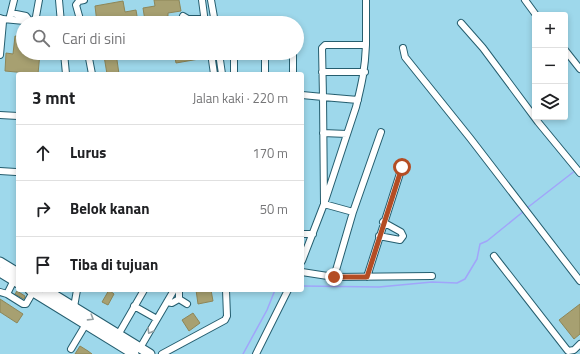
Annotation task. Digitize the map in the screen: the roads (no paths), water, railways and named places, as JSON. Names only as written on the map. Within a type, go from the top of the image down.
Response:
[{"type":"highway","points":[[0,262],[16,278]]},
{"type":"highway","points":[[0,272],[16,279]]},
{"type":"highway","points":[[34,292],[86,324],[137,351],[150,354]]},
{"type":"highway","points":[[49,292],[118,335],[137,351]]},
{"type":"street","points":[[0,51],[6,17],[14,0]]},
{"type":"street","points":[[34,16],[39,0]]},
{"type":"street","points":[[58,0],[61,16]]},
{"type":"street","points":[[79,16],[76,5],[82,0]]},
{"type":"street","points":[[202,0],[204,16]]},
{"type":"street","points":[[211,0],[214,16]]},
{"type":"street","points":[[304,256],[324,204],[358,100],[365,72],[366,0]]},
{"type":"street","points":[[525,0],[534,12]]},
{"type":"street","points":[[6,17],[16,19]]},
{"type":"street","points":[[461,23],[483,48],[538,122],[580,173]]},
{"type":"street","points":[[324,204],[322,48],[325,44],[366,45]]},
{"type":"street","points":[[402,48],[405,57],[580,281]]},
{"type":"street","points":[[568,54],[580,70]]},
{"type":"street","points":[[65,60],[66,72]]},
{"type":"street","points":[[89,60],[92,72]]},
{"type":"street","points":[[212,60],[214,72]]},
{"type":"street","points":[[220,60],[222,72]]},
{"type":"street","points":[[234,60],[234,72]]},
{"type":"street","points":[[265,60],[265,72]]},
{"type":"street","points":[[293,60],[293,72]]},
{"type":"street","points":[[322,72],[365,72]]},
{"type":"street","points":[[304,96],[358,100]]},
{"type":"street","points":[[0,115],[16,116]]},
{"type":"street","points":[[334,277],[381,132]]},
{"type":"street","points":[[323,133],[347,134]]},
{"type":"street","points":[[367,277],[383,222],[402,167]]},
{"type":"street","points":[[0,170],[16,172]]},
{"type":"street","points":[[324,204],[354,212]]},
{"type":"street","points":[[379,236],[400,240],[402,239],[401,232],[383,222]]},
{"type":"street","points":[[304,234],[313,234]]},
{"type":"street","points":[[494,256],[568,351],[574,350],[580,344]]},
{"type":"street","points":[[304,272],[334,277],[432,276]]},
{"type":"street","points":[[7,294],[16,280]]},
{"type":"street","points":[[0,292],[7,294],[23,304],[26,304],[32,292]]},
{"type":"street","points":[[74,307],[77,292]]},
{"type":"street","points":[[118,335],[143,292]]},
{"type":"street","points":[[137,351],[173,292]]},
{"type":"street","points":[[179,292],[179,299]]},
{"type":"street","points":[[162,354],[225,320],[227,316],[226,292]]},
{"type":"street","points":[[256,354],[287,292]]},
{"type":"street","points":[[167,302],[172,303],[179,299]]},
{"type":"street","points":[[179,299],[187,304]]},
{"type":"street","points":[[134,306],[157,319]]},
{"type":"street","points":[[71,349],[86,324]]},
{"type":"waterway","points":[[527,208],[576,170]]},
{"type":"waterway","points":[[304,286],[379,287],[432,282],[457,283],[465,279],[477,259],[480,244],[487,241],[524,211]]},
{"type":"waterway","points":[[243,354],[267,310],[274,292]]}]
